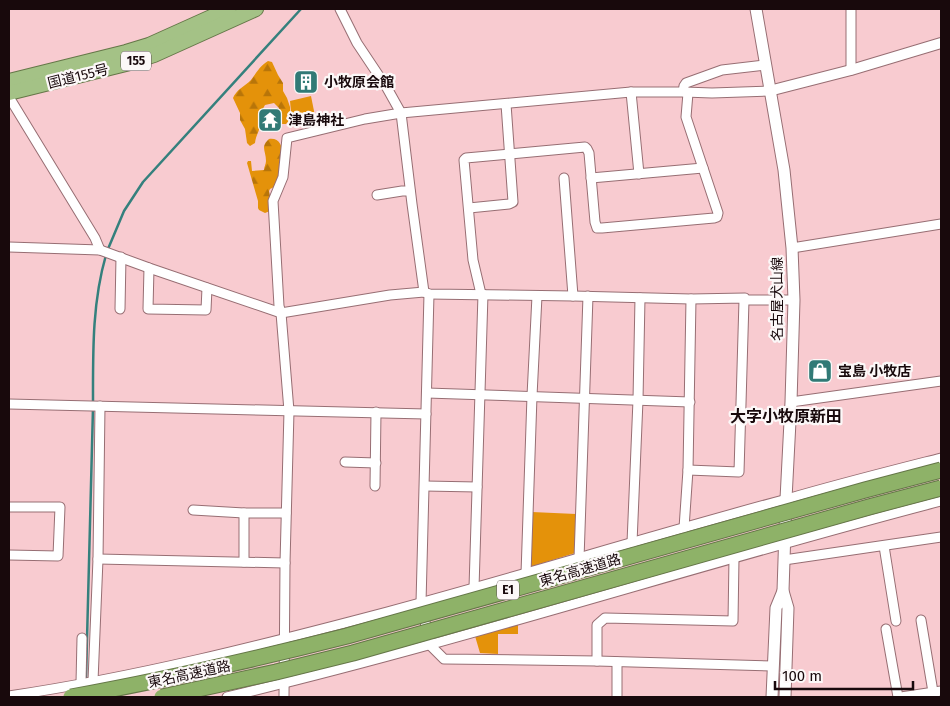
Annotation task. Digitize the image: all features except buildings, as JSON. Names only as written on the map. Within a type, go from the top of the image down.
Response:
[{"type":"highway","name":"国道155号","points":[[9,81],[149,45],[229,9]]},
{"type":"highway","name":"国道155号","points":[[9,93],[130,63],[154,55],[256,9]]},
{"type":"highway","name":"東名高速道路","points":[[71,697],[193,673],[348,636],[941,470]]},
{"type":"highway","name":"東名高速道路","points":[[162,697],[353,653],[941,488]]},
{"type":"main road","name":"名古屋犬山線","points":[[756,9],[784,170],[792,248],[794,300],[783,591],[788,608],[785,697]]},
{"type":"main road","name":"名古屋犬山線","points":[[772,697],[776,608],[783,591]]},
{"type":"street","points":[[340,9],[357,43],[401,113],[410,191],[427,293],[427,393],[421,603],[430,645],[444,659],[773,666]]},
{"type":"street","points":[[850,70],[851,9]]},
{"type":"street","points":[[284,697],[289,411],[278,297],[274,201],[282,177],[287,138],[365,119],[401,113],[631,92],[737,93],[769,91],[941,45]]},
{"type":"street","points":[[474,588],[482,294],[474,260],[464,160],[466,158],[585,147],[589,153],[597,228],[714,218],[718,214],[686,117],[686,92],[684,86],[686,83],[722,70],[765,65]]},
{"type":"street","points":[[631,92],[639,174]]},
{"type":"street","points":[[9,97],[95,238],[109,253],[120,309]]},
{"type":"street","points":[[469,208],[513,202],[506,104]]},
{"type":"street","points":[[591,178],[703,168]]},
{"type":"street","points":[[564,178],[572,296]]},
{"type":"street","points":[[377,195],[402,190],[410,191]]},
{"type":"street","points":[[792,248],[941,224]]},
{"type":"street","points":[[9,247],[109,253],[281,313],[390,295],[427,293],[794,300]]},
{"type":"street","points":[[149,268],[148,309],[206,310],[207,288]]},
{"type":"street","points":[[526,574],[537,296]]},
{"type":"street","points":[[579,559],[588,296]]},
{"type":"street","points":[[632,543],[640,298]]},
{"type":"street","points":[[684,528],[688,470],[691,299]]},
{"type":"street","points":[[688,470],[739,472],[744,300]]},
{"type":"street","points":[[791,402],[941,381]]},
{"type":"street","points":[[427,393],[690,402]]},
{"type":"street","points":[[9,404],[426,414]]},
{"type":"street","points":[[94,681],[98,559],[95,406]]},
{"type":"street","points":[[375,486],[376,412]]},
{"type":"street","points":[[13,696],[94,681],[285,639],[526,574],[786,499],[941,458]]},
{"type":"street","points":[[345,462],[376,463]]},
{"type":"street","points":[[900,469],[911,509]]},
{"type":"street","points":[[425,486],[477,487]]},
{"type":"street","points":[[226,697],[430,645],[941,501]]},
{"type":"street","points":[[9,507],[60,507],[58,556],[9,555]]},
{"type":"street","points":[[193,510],[286,513]]},
{"type":"street","points":[[244,513],[244,562]]},
{"type":"street","points":[[784,560],[941,537]]},
{"type":"street","points":[[884,546],[896,621]]},
{"type":"street","points":[[597,661],[597,625],[605,618],[734,621],[734,558]]},
{"type":"street","points":[[98,559],[285,563]]},
{"type":"street","points":[[886,629],[899,697],[937,691],[921,620]]},
{"type":"street","points":[[81,683],[82,638]]},
{"type":"street","points":[[198,659],[207,697]]},
{"type":"street","points":[[617,662],[617,697]]},
{"type":"green space","points":[[268,61],[272,62],[283,83],[283,91],[290,107],[290,120],[286,124],[279,124],[277,120],[279,108],[274,103],[265,105],[255,143],[250,146],[247,143],[245,129],[233,98]]},
{"type":"green space","points":[[311,96],[315,116],[292,122],[290,101]]},
{"type":"green space","points":[[269,139],[276,140],[280,144],[282,157],[276,186],[269,191],[270,211],[265,213],[258,208],[258,201],[247,163],[251,161],[252,171],[264,170],[266,161],[264,147]]},
{"type":"green space","points":[[532,512],[576,514],[575,553],[530,567]]},
{"type":"green space","points":[[518,623],[518,634],[498,634],[498,654],[480,653],[475,636]]},
{"type":"waterway","points":[[108,249],[124,211],[143,182],[301,9]]},
{"type":"waterway","points":[[93,403],[93,347],[96,310],[101,273],[106,255]]},
{"type":"waterway","points":[[86,678],[93,408]]},
{"type":"place","name":"小牧原会館","points":[[306,82]]},
{"type":"place","name":"津島神社","points":[[270,120]]},
{"type":"place","name":"宝島 小牧店","points":[[820,371]]},
{"type":"district","name":"大字小牧原新田","points":[[786,416]]}]
